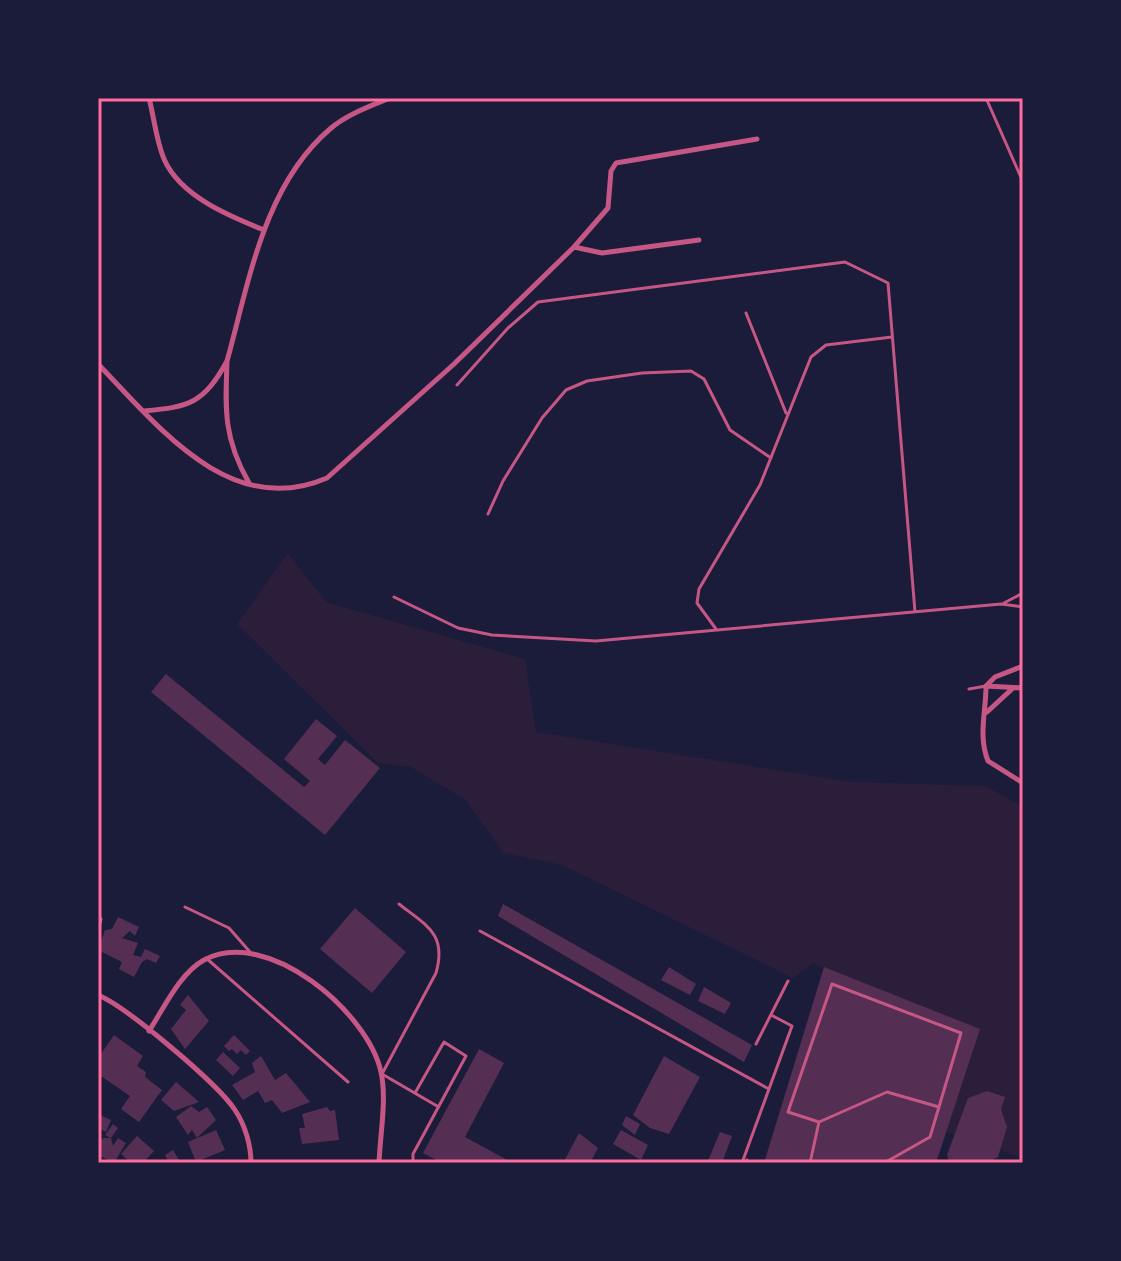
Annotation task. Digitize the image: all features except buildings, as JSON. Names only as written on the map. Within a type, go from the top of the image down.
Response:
[{"type":"street","points":[[149,98],[165,160],[177,178],[230,216],[264,230]]},
{"type":"street","points":[[249,484],[232,452],[227,429],[227,361],[264,230],[307,153],[331,128],[390,98]]},
{"type":"street","points":[[98,364],[181,449],[209,467],[249,484],[280,490],[304,488],[327,478],[454,364],[574,247],[608,208],[611,171],[616,163],[757,139]]},
{"type":"street","points":[[574,247],[602,253],[699,240]]},
{"type":"street","points":[[144,411],[192,403],[205,395],[227,361]]},
{"type":"street","points":[[1023,666],[995,677],[986,686],[986,713],[982,728],[986,755],[1000,770],[1023,783]]},
{"type":"street","points":[[986,686],[1023,688]]},
{"type":"street","points":[[986,713],[1012,689]]},
{"type":"street","points":[[149,1031],[190,970],[206,958],[250,952],[275,958],[319,987],[373,1048],[382,1074],[379,1163]]},
{"type":"street","points":[[98,995],[149,1031],[223,1095],[236,1111],[251,1151],[251,1163]]},
{"type":"lane","points":[[986,98],[1023,182]]},
{"type":"lane","points":[[457,385],[508,328],[538,302],[845,262],[888,283],[915,612]]},
{"type":"lane","points":[[746,313],[787,414]]},
{"type":"lane","points":[[716,629],[697,603],[699,589],[760,485],[787,414],[818,348],[892,337]]},
{"type":"lane","points":[[488,514],[509,470],[542,418],[566,390],[587,381],[642,373],[691,371],[704,379],[730,430],[771,458]]},
{"type":"lane","points":[[1001,604],[1023,593]]},
{"type":"lane","points":[[394,597],[458,628],[492,635],[596,641],[1001,604],[1023,607]]},
{"type":"lane","points":[[969,689],[986,686]]},
{"type":"lane","points":[[399,904],[430,928],[438,940],[441,957],[436,973],[382,1074],[437,1106]]},
{"type":"lane","points":[[185,907],[229,928],[250,952]]},
{"type":"lane","points":[[98,917],[101,919],[98,931]]},
{"type":"lane","points":[[480,931],[769,1089]]},
{"type":"lane","points":[[206,958],[348,1082]]},
{"type":"lane","points":[[756,1044],[788,981]]},
{"type":"lane","points":[[884,1163],[930,1137],[939,1107],[961,1033],[832,984],[788,1112],[819,1122],[887,1092],[939,1107]]},
{"type":"lane","points":[[745,1162],[792,1026],[771,1015]]},
{"type":"lane","points":[[413,1163],[413,1154],[466,1056],[444,1042],[415,1093]]},
{"type":"lane","points":[[810,1163],[819,1122]]},
{"type":"shaded area","points":[[288,553],[326,602],[525,659],[536,732],[853,782],[986,786],[1023,807],[1023,1158],[946,1132],[965,1028],[813,963],[793,978],[562,865],[503,853],[466,800],[411,767],[378,763],[237,624]]}]
